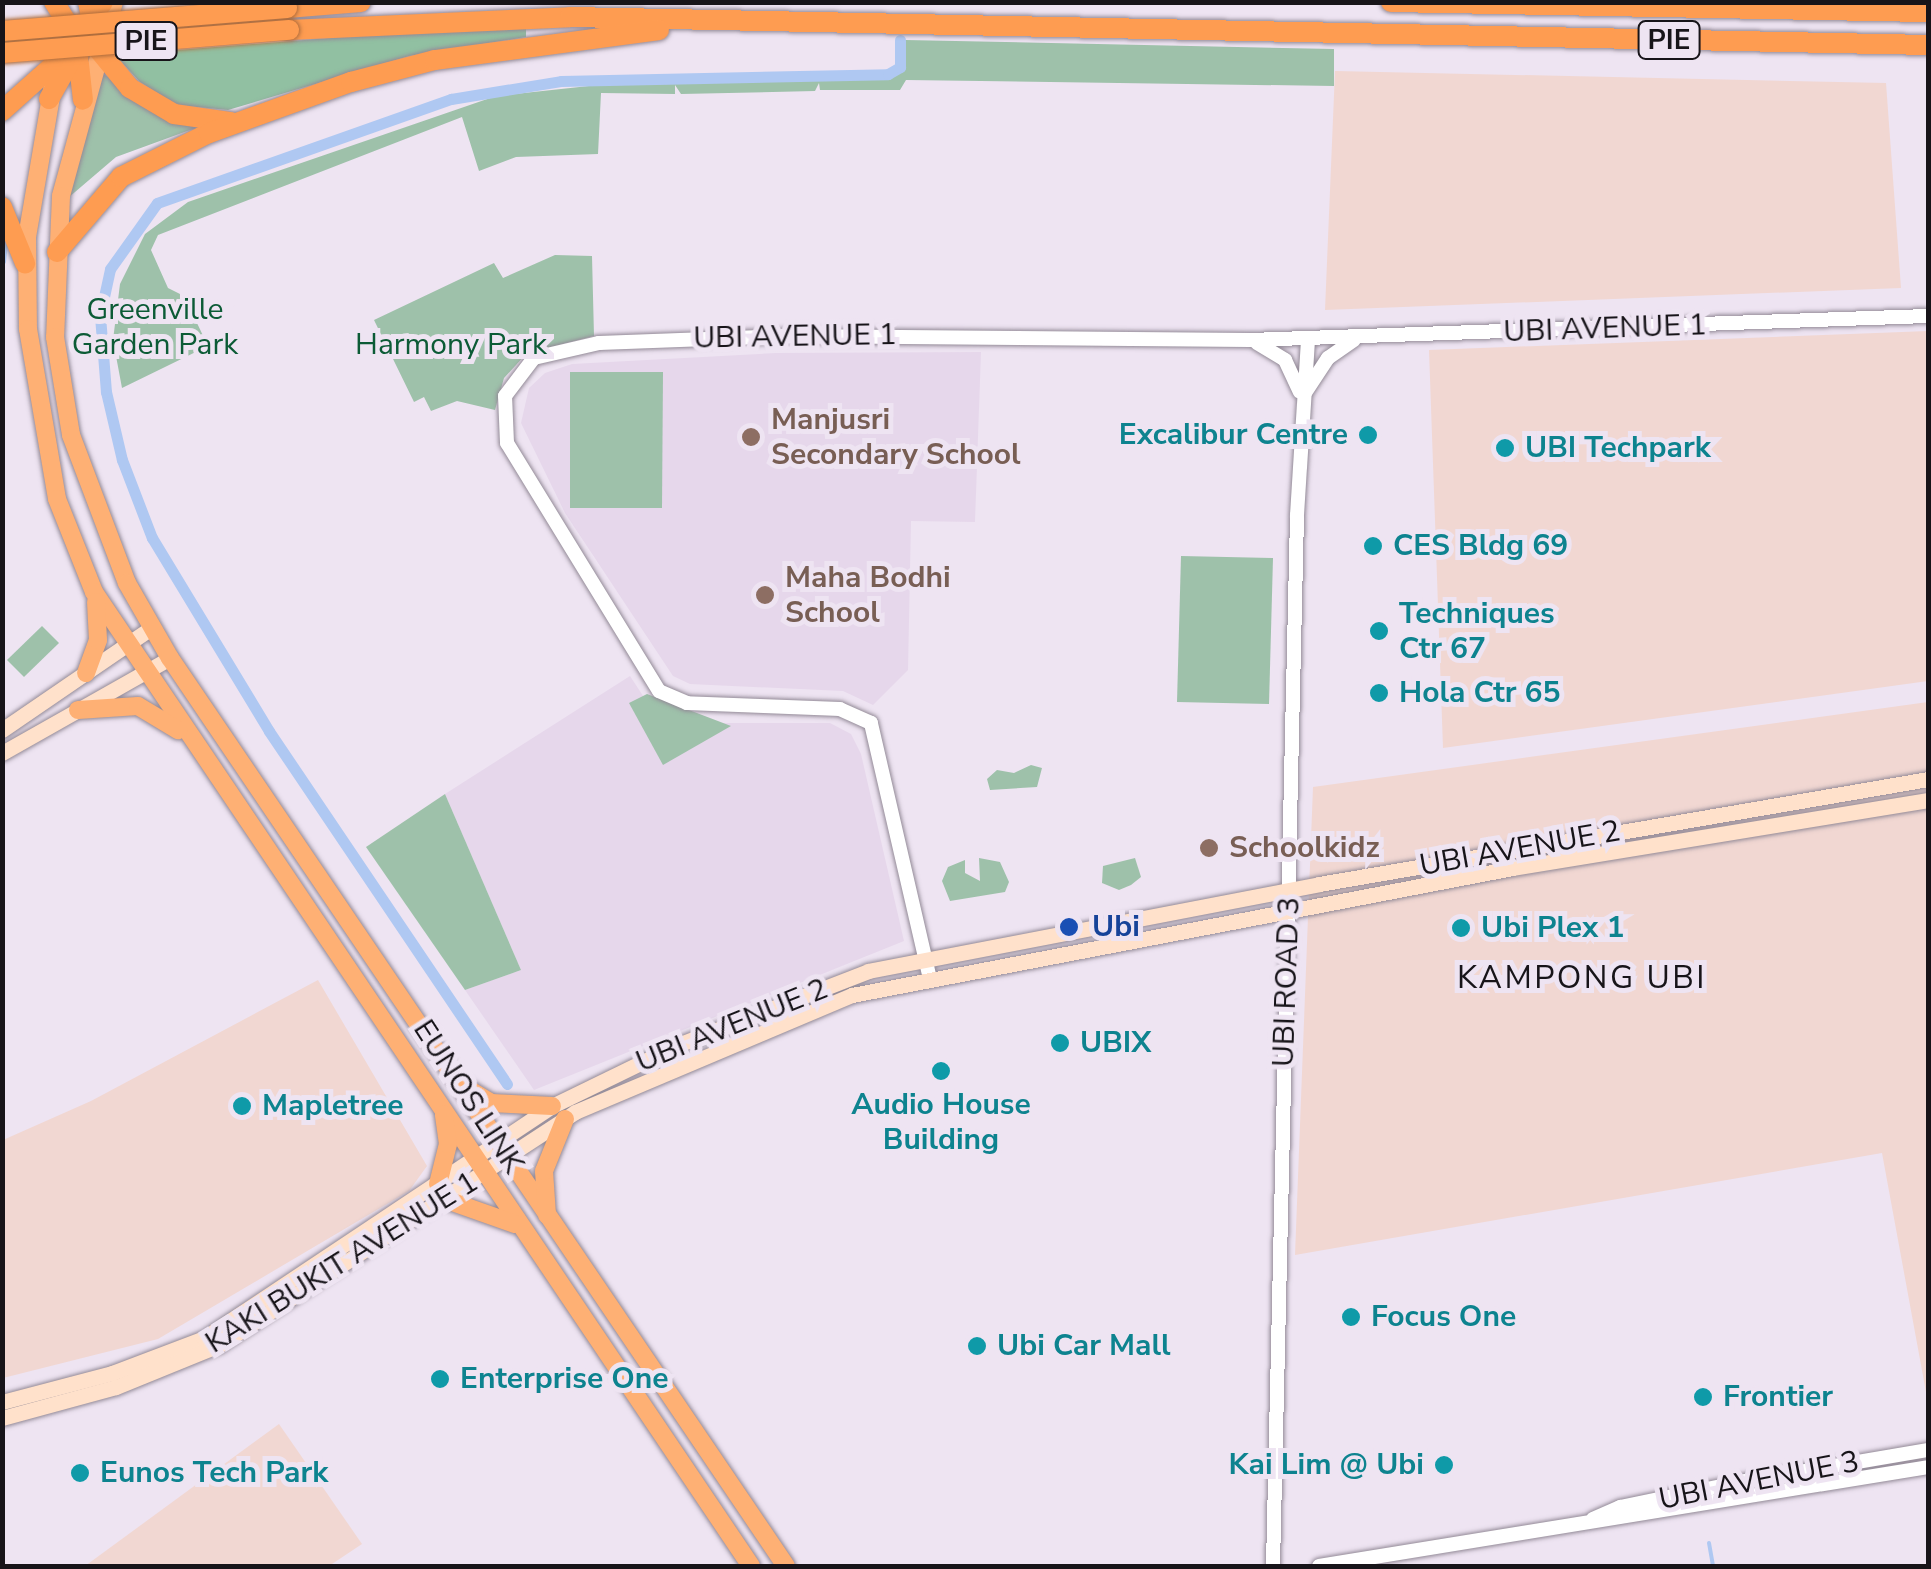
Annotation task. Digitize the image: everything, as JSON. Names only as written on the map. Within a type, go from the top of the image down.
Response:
[{"type":"highway","points":[[54,2],[130,88],[155,104],[197,119],[238,122]]},
{"type":"highway","name":"PIE","points":[[2,53],[288,19],[361,2]]},
{"type":"highway","name":"PIE","points":[[1390,2],[1928,12]]},
{"type":"highway","points":[[2,111],[80,31],[112,5]]},
{"type":"highway","name":"PIE","points":[[2,31],[288,19],[478,19],[1928,45]]},
{"type":"highway","points":[[57,252],[121,177],[164,152],[238,122],[435,60],[695,21]]},
{"type":"highway","points":[[80,31],[49,100],[25,263],[44,438],[57,499],[94,592],[100,626],[86,673]]},
{"type":"highway","points":[[80,31],[82,100]]},
{"type":"highway","name":"EUNOS LINK","points":[[82,100],[57,252],[55,337],[71,434],[127,584],[170,658],[786,1566]]},
{"type":"highway","points":[[2,207],[25,263]]},
{"type":"highway","name":"EUNOS LINK","points":[[94,592],[124,644],[751,1566]]},
{"type":"highway","points":[[78,710],[138,706],[162,716],[200,751]]},
{"type":"highway","points":[[458,1083],[491,1103],[559,1113],[544,1171],[546,1216]]},
{"type":"highway","points":[[443,1109],[448,1144],[441,1192],[499,1214],[524,1230]]},
{"type":"main road","points":[[2,730],[152,628]]},
{"type":"main road","points":[[2,753],[170,658]]},
{"type":"main road","name":"UBI AVENUE 2","points":[[502,1150],[675,1046],[868,971],[924,957],[1291,889],[1928,779]]},
{"type":"main road","name":"UBI AVENUE 2","points":[[559,1113],[852,995],[1290,910],[1928,800]]},
{"type":"main road","name":"KAKI BUKIT AVENUE 1","points":[[2,1418],[116,1387],[219,1344],[502,1150]]},
{"type":"main road","name":"KAKI BUKIT AVENUE 1","points":[[2,1402],[112,1373],[204,1338],[441,1192]]},
{"type":"street","name":"UBI AVENUE 1","points":[[930,979],[871,723],[840,709],[679,702],[659,691],[510,450],[502,413],[512,380],[546,352],[616,342],[862,335],[1250,340],[1928,316]]},
{"type":"street","points":[[1302,398],[1328,358],[1360,337]]},
{"type":"street","name":"UBI ROAD 3","points":[[1273,1566],[1302,398],[1308,338]]},
{"type":"street","points":[[1250,340],[1284,360],[1302,398]]},
{"type":"street","name":"UBI AVENUE 3","points":[[1320,1566],[1593,1519],[1620,1507],[1746,1481],[1928,1450]]},
{"type":"street","name":"UBI AVENUE 3","points":[[1593,1519],[1615,1521],[1928,1467]]},
{"type":"shaded area","points":[[1335,71],[1886,83],[1901,288],[1325,310]]},
{"type":"shaded area","name":"UBI Techpark","points":[[1928,331],[1928,681],[1443,748],[1429,350]]},
{"type":"shaded area","points":[[981,352],[975,522],[911,521],[908,670],[873,705],[843,691],[690,684],[673,676],[565,513],[521,423],[529,388],[545,373],[572,364],[776,353]]},
{"type":"shaded area","points":[[630,676],[647,702],[691,723],[830,723],[851,734],[861,754],[904,941],[534,1090],[465,990],[521,970],[445,794]]},
{"type":"shaded area","points":[[1928,702],[1928,1403],[1882,1153],[1295,1255],[1313,787]]},
{"type":"shaded area","points":[[318,980],[427,1166],[409,1191],[158,1339],[3,1378],[3,1140],[91,1101]]},
{"type":"shaded area","points":[[279,1424],[362,1544],[329,1566],[85,1566]]},
{"type":"green space","points":[[526,29],[526,37],[409,56],[228,110],[177,105],[140,82],[115,55],[418,31]]},
{"type":"green space","name":"Greenville Garden Park","points":[[905,40],[1334,49],[1334,86],[906,80],[900,90],[820,90],[819,83],[815,91],[681,94],[675,85],[675,94],[601,93],[598,154],[516,157],[479,171],[462,117],[158,235],[151,250],[168,288],[184,296],[208,346],[122,388],[113,340],[120,284],[145,234],[188,202],[496,96],[598,85],[889,78],[904,70]]},
{"type":"green space","points":[[97,71],[201,126],[116,157],[68,198]]},
{"type":"green space","name":"Harmony Park","points":[[555,255],[592,256],[594,336],[527,353],[504,378],[495,410],[457,401],[431,411],[424,397],[414,402],[374,320],[494,263],[503,278]]},
{"type":"green space","points":[[570,372],[663,372],[662,508],[570,508]]},
{"type":"green space","points":[[1181,556],[1273,558],[1269,704],[1177,702]]},
{"type":"green space","points":[[42,626],[59,643],[24,677],[7,660]]},
{"type":"green space","points":[[647,694],[731,726],[663,765],[629,703]]},
{"type":"green space","points":[[1031,765],[1042,768],[1037,787],[990,790],[987,779],[997,770],[1014,773]]},
{"type":"green space","points":[[445,794],[521,970],[465,990],[366,847]]},
{"type":"green space","points":[[979,858],[1000,862],[1009,882],[1005,892],[950,901],[942,881],[948,867],[965,860],[965,873],[980,881]]},
{"type":"green space","points":[[1135,858],[1141,877],[1131,885],[1119,890],[1102,883],[1103,866]]},
{"type":"waterway","points":[[507,1084],[269,731],[152,538],[122,460],[106,392],[100,315],[110,269],[157,203],[451,99],[561,81],[888,74],[900,67],[900,40]]},
{"type":"waterway","points":[[4,262],[6,242]]},
{"type":"waterway","points":[[1709,1543],[1713,1566]]},
{"type":"place","name":"Excalibur Centre","points":[[1368,435]]},
{"type":"place","name":"Manjusri Secondary School","points":[[751,437]]},
{"type":"place","name":"UBI Techpark","points":[[1505,448]]},
{"type":"place","name":"CES Bldg 69","points":[[1373,546]]},
{"type":"place","name":"Maha Bodhi School","points":[[765,595]]},
{"type":"place","name":"Techniques Ctr 67","points":[[1379,631]]},
{"type":"place","name":"Hola Ctr 65","points":[[1379,693]]},
{"type":"place","name":"Schoolkidz","points":[[1209,848]]},
{"type":"place","name":"Ubi","points":[[1069,927]]},
{"type":"place","name":"Ubi Plex 1","points":[[1461,928]]},
{"type":"place","name":"UBIX","points":[[1060,1043]]},
{"type":"place","name":"Audio House Building","points":[[941,1071]]},
{"type":"place","name":"Mapletree","points":[[242,1106]]},
{"type":"place","name":"Focus One","points":[[1351,1317]]},
{"type":"place","name":"Ubi Car Mall","points":[[977,1346]]},
{"type":"place","name":"Enterprise One","points":[[440,1379]]},
{"type":"place","name":"Frontier","points":[[1703,1397]]},
{"type":"place","name":"Kai Lim @ Ubi","points":[[1444,1465]]},
{"type":"place","name":"Eunos Tech Park","points":[[80,1473]]},
{"type":"district","name":"KAMPONG UBI","points":[[1582,978]]}]
